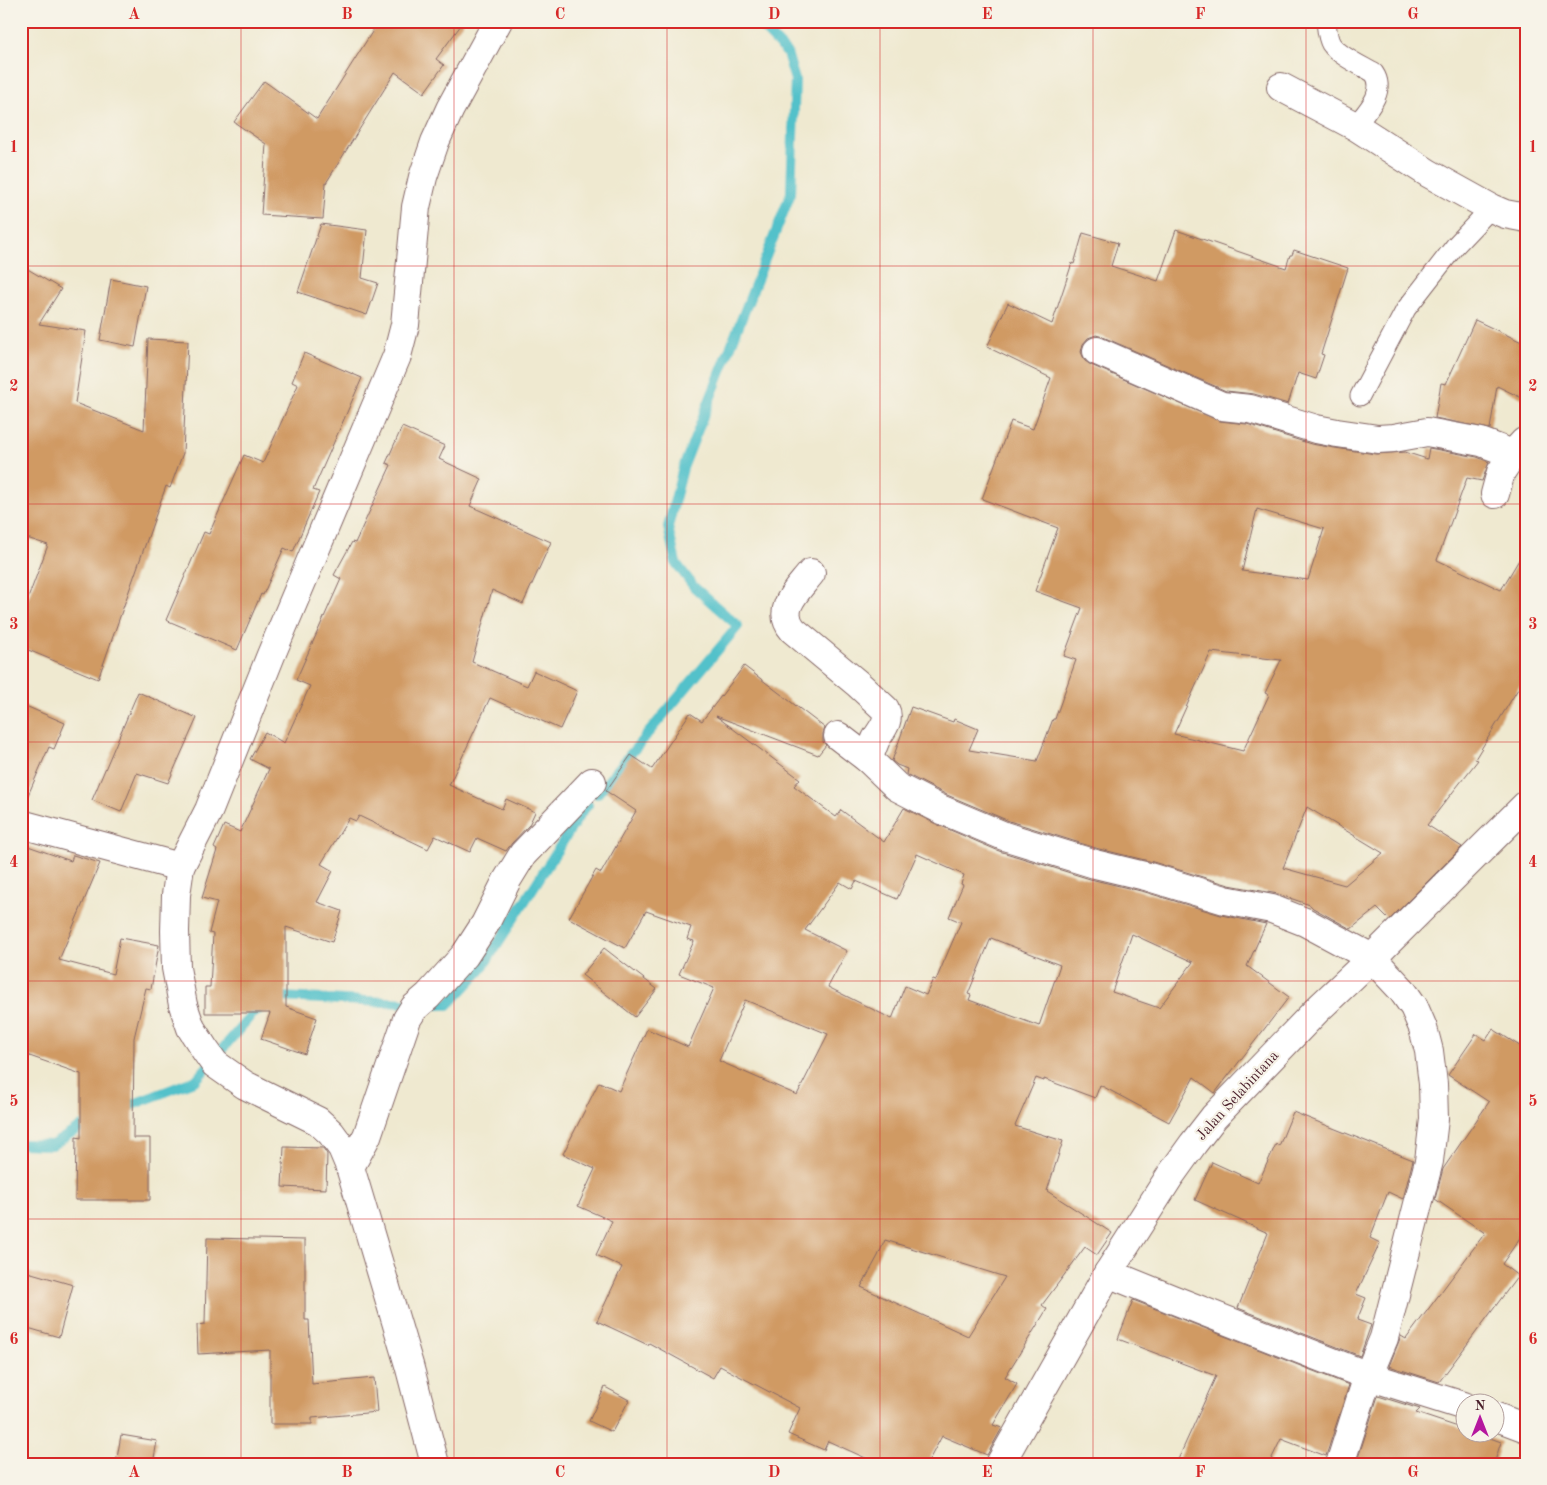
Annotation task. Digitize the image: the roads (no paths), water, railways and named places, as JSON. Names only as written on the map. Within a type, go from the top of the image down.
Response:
[{"type":"street","points":[[435,1464],[409,1365],[350,1167],[342,1148],[318,1121],[245,1085],[215,1064],[191,1028],[183,1005],[176,968],[176,895],[180,867],[209,810],[271,655],[397,356],[405,325],[416,207],[423,177],[435,142],[450,109],[498,21]]},
{"type":"street","points":[[1281,87],[1355,126],[1428,173],[1491,208],[1505,214],[1526,218]]},
{"type":"street","points":[[1097,352],[1222,406],[1250,409],[1316,429],[1378,439],[1426,432],[1519,447],[1501,472],[1494,494]]},
{"type":"street","points":[[811,573],[786,609],[787,623],[884,709],[887,717],[868,759]]},
{"type":"street","points":[[838,736],[868,759],[897,787],[940,809],[1004,836],[1095,864],[1150,877],[1225,900],[1272,909],[1305,922],[1372,958],[1402,990],[1414,1007],[1423,1028],[1429,1051],[1433,1084],[1434,1119],[1429,1160],[1384,1338],[1368,1376],[1340,1464]]},
{"type":"street","points":[[350,1167],[367,1136],[407,1020],[414,1008],[433,991],[465,955],[485,924],[507,880],[523,854],[592,782]]},
{"type":"street","name":"Jalan Selabintana","points":[[1000,1464],[1108,1272],[1170,1176],[1214,1117],[1317,1010],[1526,805]]},
{"type":"street","points":[[21,824],[180,867]]},
{"type":"street","points":[[1108,1272],[1368,1376],[1454,1403]]},
{"type":"street","points":[[1504,1420],[1526,1428]]},
{"type":"lane","points":[[1326,21],[1327,35],[1331,44],[1338,52],[1374,73],[1377,78],[1378,89],[1372,104],[1355,126]]},
{"type":"lane","points":[[1360,396],[1406,309],[1455,246],[1491,208]]},
{"type":"waterway","points":[[597,794],[738,626],[694,587],[676,563],[668,527],[683,468],[791,193],[795,80],[787,53],[756,21]]},
{"type":"waterway","points":[[121,1109],[196,1080],[253,1013],[281,997],[448,1005],[481,970],[581,813],[588,805]]},
{"type":"waterway","points":[[21,1144],[52,1145],[93,1120]]}]
